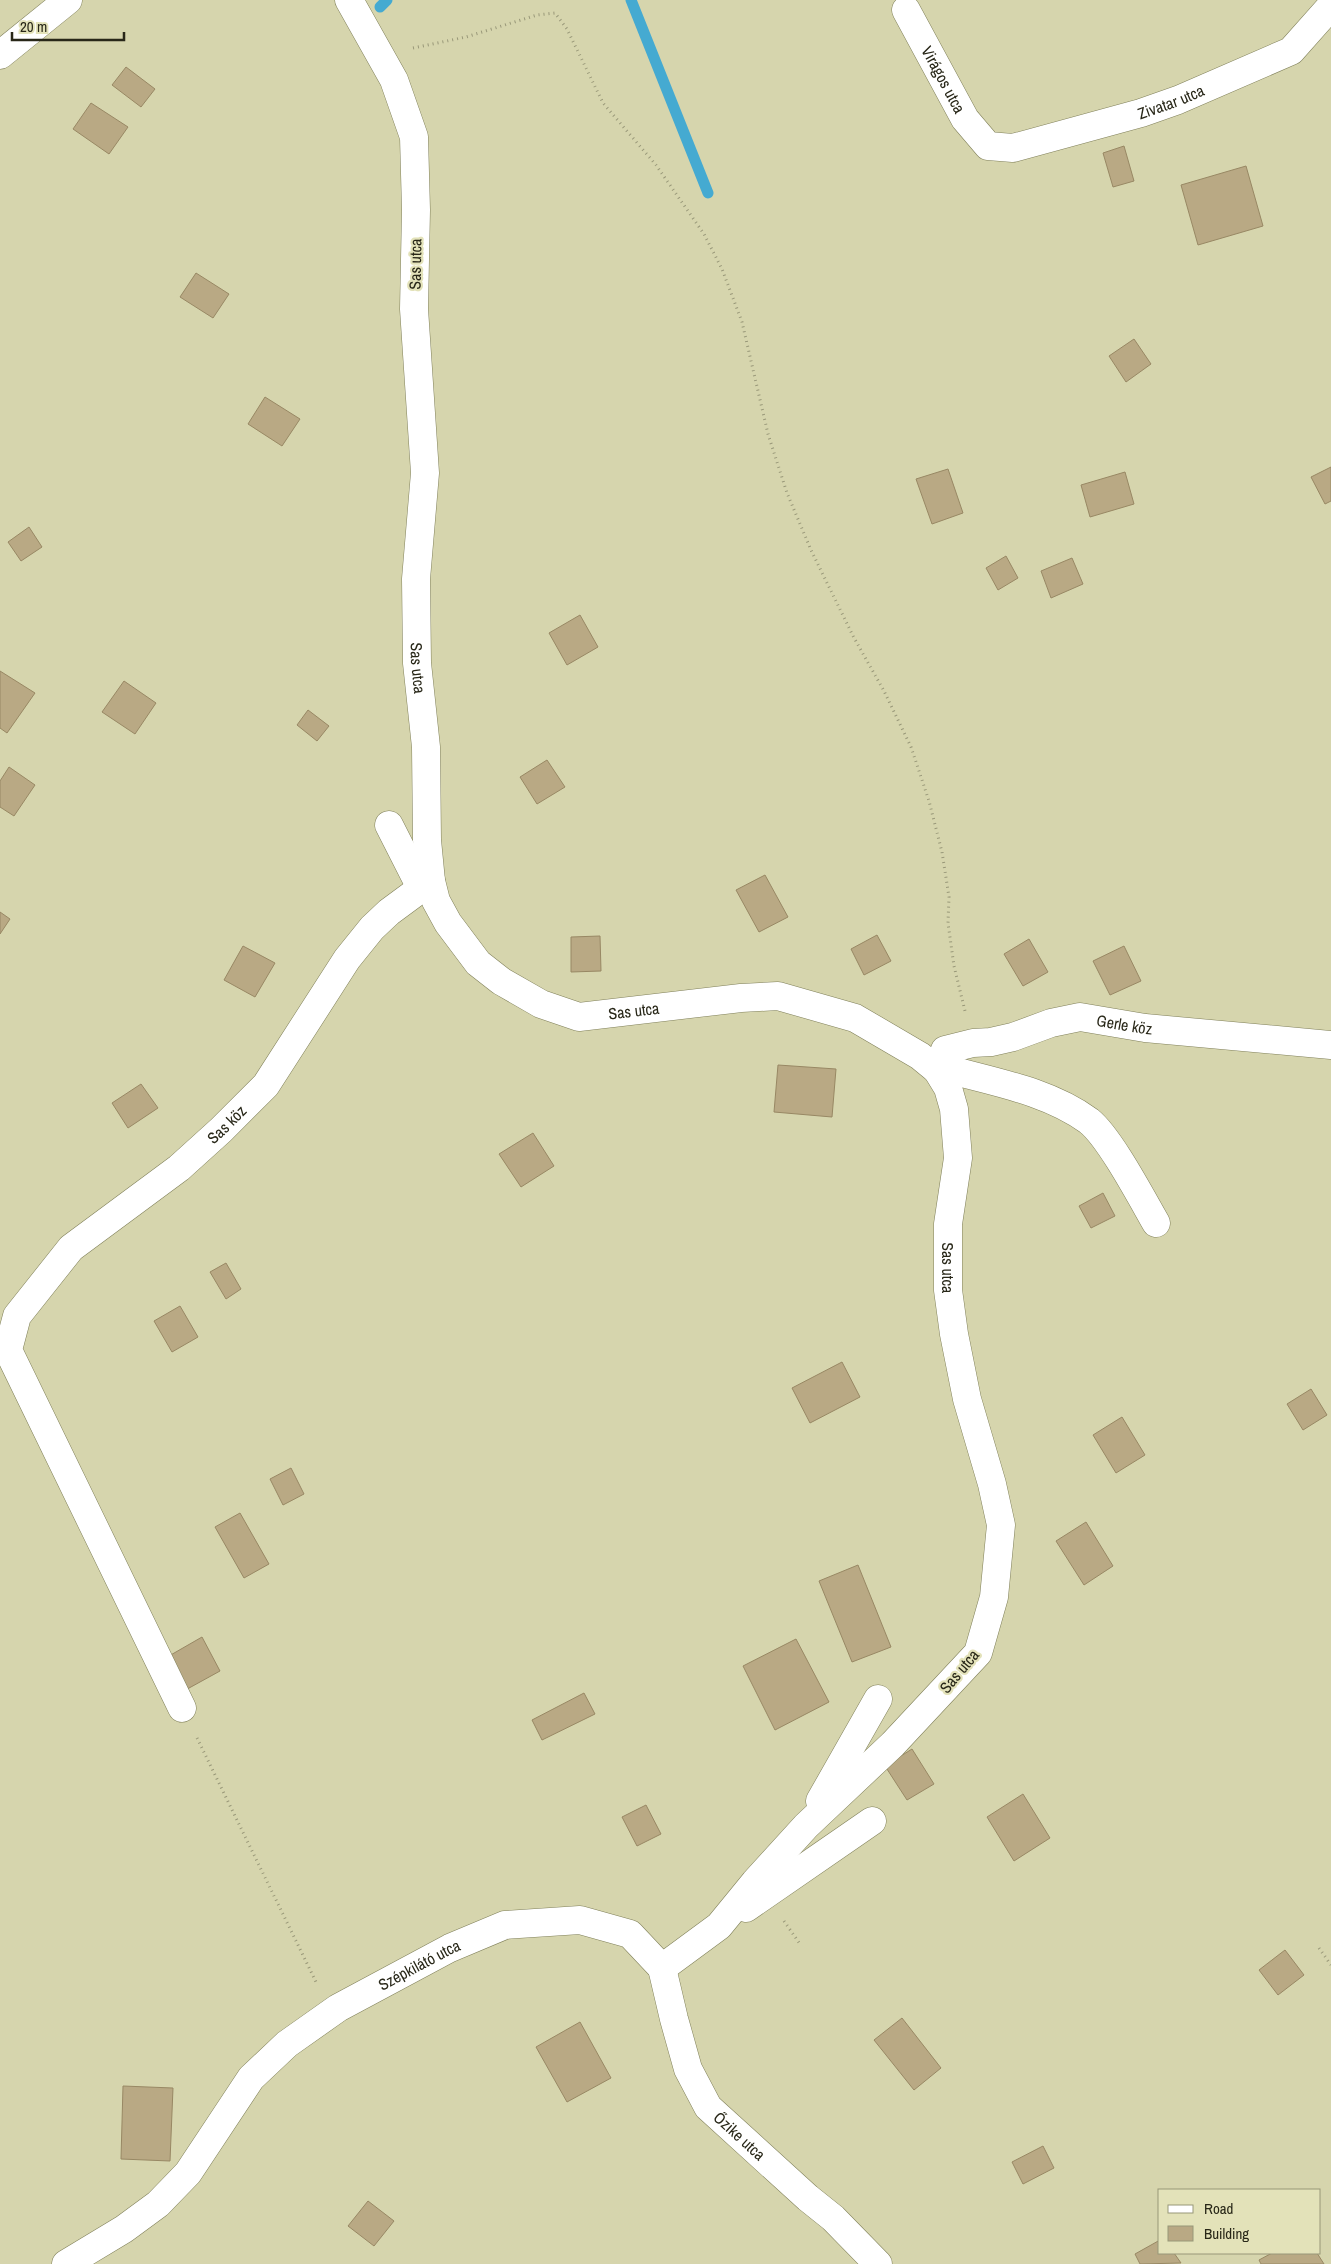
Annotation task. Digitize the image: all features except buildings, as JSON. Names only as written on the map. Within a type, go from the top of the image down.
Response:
[{"type":"street","points":[[0,55],[68,0]]},
{"type":"street","name":"Sas utca","points":[[349,0],[394,80],[414,137],[416,210],[414,309],[425,473],[416,580],[417,662],[426,747],[428,840],[426,885],[448,923],[478,963],[523,996],[558,1012],[579,1017],[741,998],[778,996],[855,1018],[920,1056],[937,1070],[948,1088],[954,1109],[958,1158],[948,1224],[948,1290],[967,1399],[992,1484],[1001,1525],[994,1597],[978,1654],[893,1744],[806,1826]]},
{"type":"street","name":"Zivatar utca","points":[[988,146],[1013,148],[1141,113],[1178,100],[1291,51],[1331,6]]},
{"type":"street","name":"Virágos utca","points":[[906,10],[964,119],[988,146]]},
{"type":"street","points":[[389,825],[426,885]]},
{"type":"street","name":"Sas köz","points":[[182,1708],[8,1350],[17,1316],[71,1248],[179,1168],[266,1085],[347,959],[372,928],[389,912],[426,885]]},
{"type":"street","name":"Gerle köz","points":[[937,1070],[945,1050],[973,1043],[991,1042],[1013,1037],[1051,1023],[1080,1018],[1145,1028],[1331,1046]]},
{"type":"street","points":[[937,1070],[946,1068],[1048,1098],[1089,1134],[1105,1139],[1156,1222]]},
{"type":"street","points":[[719,1926],[754,1882],[806,1826],[878,1699]]},
{"type":"street","points":[[662,1968],[719,1926],[872,1821]]},
{"type":"street","name":"Szépkilátó utca","points":[[66,2264],[124,2229],[158,2204],[188,2173],[251,2078],[287,2044],[331,2013],[450,1948],[505,1926],[580,1920],[630,1934],[662,1968]]},
{"type":"street","name":"Őzike utca","points":[[662,1968],[688,2069],[708,2107],[808,2198],[833,2218],[878,2264]]},
{"type":"path","points":[[381,58],[417,46],[466,37],[537,15],[555,13],[567,29],[604,103],[656,165],[704,234],[722,269],[742,322],[768,434],[787,493],[853,636],[884,691],[911,747],[929,801],[942,852],[948,888],[948,923],[954,966],[973,1043]]},
{"type":"path","points":[[182,1708],[331,2013]]},
{"type":"path","points":[[1319,1948],[1331,1964]]},
{"type":"waterway","points":[[380,7],[387,0]]},
{"type":"waterway","points":[[631,0],[708,193]]}]
